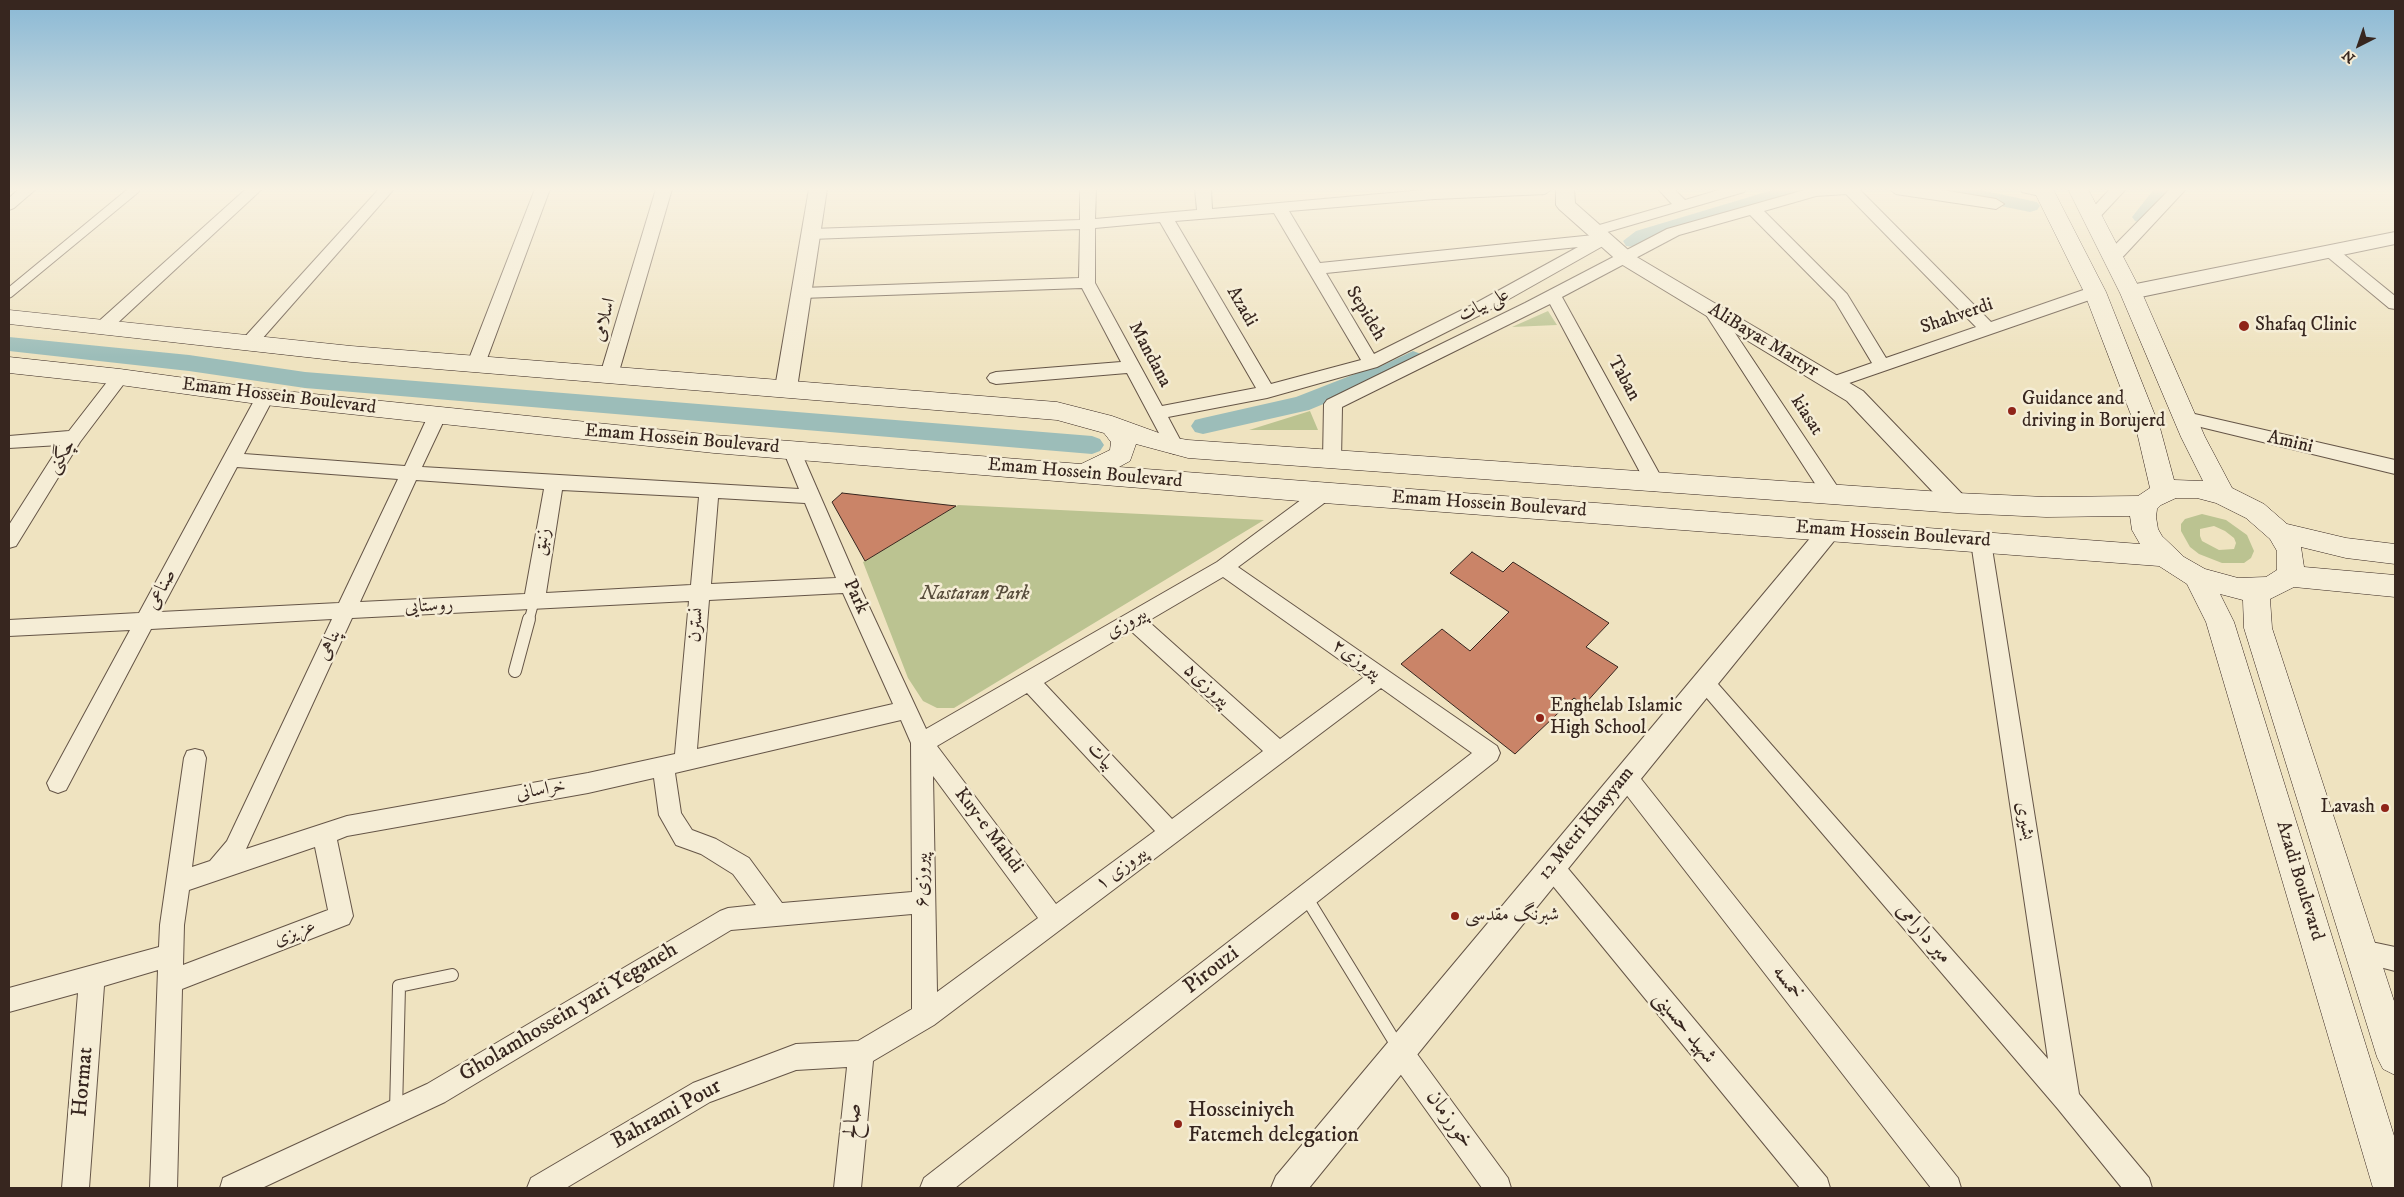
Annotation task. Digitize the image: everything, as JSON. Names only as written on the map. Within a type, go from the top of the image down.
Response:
[{"type":"main road","points":[[2071,245],[2095,292],[2148,428],[2154,499],[2143,517],[2145,530],[2164,556],[2197,577],[2238,589],[2256,590],[2275,585],[2288,576],[2291,568],[2290,551],[2279,532]]},
{"type":"main road","points":[[2106,245],[2130,292],[2193,437],[2224,495]]},
{"type":"main road","name":"Emam Hossein Boulevard","points":[[9,317],[104,326],[248,344],[1057,411],[1112,426],[1175,447],[1332,460],[1656,484],[2046,507],[2154,499],[2185,488],[2224,495],[2255,511],[2279,532]]},
{"type":"main road","name":"Emam Hossein Boulevard","points":[[9,365],[437,416],[792,450],[1324,493],[2164,556]]},
{"type":"main road","points":[[1085,474],[1110,463],[1121,455],[1124,442],[1112,426]]},
{"type":"main road","points":[[1175,447],[1158,457],[1155,464],[1164,475],[1177,481]]},
{"type":"main road","points":[[2279,532],[2346,548],[2395,554]]},
{"type":"main road","points":[[2288,576],[2395,586]]},
{"type":"main road","name":"Azadi Boulevard","points":[[2197,577],[2220,622],[2392,1188]]},
{"type":"main road","name":"Azadi Boulevard","points":[[2256,590],[2258,628],[2395,1057]]},
{"type":"street","points":[[104,326],[193,245]]},
{"type":"street","points":[[248,344],[337,245]]},
{"type":"street","points":[[476,364],[522,245]]},
{"type":"street","name":"اسلامی","points":[[609,375],[647,245]]},
{"type":"street","points":[[786,388],[809,245]]},
{"type":"street","points":[[802,293],[1087,283],[1088,245]]},
{"type":"street","name":"Azadi","points":[[1181,245],[1267,392]]},
{"type":"street","name":"Sepideh","points":[[1301,245],[1371,363]]},
{"type":"street","points":[[1315,269],[1517,245]]},
{"type":"street","name":"علی بیات","points":[[1157,413],[1267,392],[1371,363],[1480,308],[1584,245]]},
{"type":"street","name":"AliBayat Martyr","points":[[1611,245],[1624,257],[1855,396],[1957,503]]},
{"type":"street","name":"علی بیات","points":[[1332,460],[1333,404],[1553,295],[1648,245]]},
{"type":"street","points":[[1788,245],[1841,298],[1882,366]]},
{"type":"street","points":[[1904,245],[1988,329]]},
{"type":"street","points":[[2113,257],[2125,245]]},
{"type":"street","points":[[2130,292],[2361,245]]},
{"type":"street","points":[[2330,251],[2395,304]]},
{"type":"street","name":"Mandana","points":[[1087,283],[1175,447]]},
{"type":"street","name":"Shahverdi","points":[[1832,383],[2095,292]]},
{"type":"street","name":"Taban","points":[[1553,295],[1656,484]]},
{"type":"street","name":"kiasat","points":[[1711,310],[1832,494]]},
{"type":"street","points":[[996,378],[1132,367]]},
{"type":"street","name":"چگنی","points":[[9,540],[74,437],[120,377]]},
{"type":"street","name":"صناعی","points":[[58,784],[266,397]]},
{"type":"street","name":"پناهی","points":[[217,870],[235,848],[437,416]]},
{"type":"street","name":"Amini","points":[[2186,418],[2395,467]]},
{"type":"street","points":[[9,442],[74,437]]},
{"type":"street","name":"Park","points":[[792,450],[849,585],[922,743]]},
{"type":"street","points":[[232,460],[554,483],[810,496]]},
{"type":"street","name":"زنبق","points":[[534,602],[554,483]]},
{"type":"street","name":"نسترن","points":[[709,490],[700,593],[674,763],[670,815],[684,838],[708,846],[742,866],[777,915]]},
{"type":"street","name":"پیروزی","points":[[922,743],[1224,567],[1324,493]]},
{"type":"street","name":"12 Metri Khayyam","points":[[1288,1188],[1830,530]]},
{"type":"street","name":"بشیری","points":[[1981,542],[2066,1100]]},
{"type":"street","name":"پیروزی۲","points":[[1224,567],[1489,753]]},
{"type":"street","name":"روستایی","points":[[9,628],[849,585]]},
{"type":"street","name":"پیروزی۵","points":[[1133,620],[1279,752]]},
{"type":"street","name":"پیروزی ۱","points":[[860,1054],[925,1016],[1380,677]]},
{"type":"street","name":"بیات","points":[[1029,681],[1171,833]]},
{"type":"street","name":"میر دارامی","points":[[1704,682],[2066,1100],[2139,1188]]},
{"type":"street","name":"خراسانی","points":[[180,882],[347,826],[588,783],[906,710]]},
{"type":"street","name":"پیروزی۶","points":[[922,743],[925,1016]]},
{"type":"street","name":"Kuy-e Mahdi","points":[[922,743],[1054,920]]},
{"type":"street","name":"Pirouzi","points":[[934,1188],[1489,753]]},
{"type":"street","points":[[164,1188],[172,925],[180,882],[195,758]]},
{"type":"street","name":"خمسه","points":[[1626,777],[1948,1188]]},
{"type":"street","name":"عزیزی","points":[[170,982],[341,916],[324,834]]},
{"type":"street","name":"شهید حسینی","points":[[1552,867],[1817,1188]]},
{"type":"street","name":"Gholamhossein yari Yeganeh","points":[[233,1188],[436,1092],[728,919],[923,902]]},
{"type":"street","points":[[2362,952],[2395,959]]},
{"type":"street","points":[[9,1000],[171,955]]},
{"type":"street","name":"Hormat","points":[[75,1188],[92,976]]},
{"type":"street","name":"خورزمان","points":[[1400,1052],[1498,1188]]},
{"type":"street","name":"Bahrami Pour","points":[[541,1188],[702,1092],[796,1057],[860,1054]]},
{"type":"street","name":"صالح","points":[[848,1188],[860,1054]]},
{"type":"lane","points":[[9,293],[67,245]]},
{"type":"lane","points":[[515,671],[534,602]]},
{"type":"lane","points":[[1306,897],[1400,1052]]},
{"type":"lane","points":[[396,1112],[399,986],[452,975]]},
{"type":"green space","points":[[1548,311],[1557,325],[1512,327]]},
{"type":"green space","points":[[1310,411],[1318,430],[1249,430]]},
{"type":"green space","name":"Nastaran Park","points":[[958,505],[1264,520],[954,708],[937,708],[923,701],[908,678],[863,562]]},
{"type":"green space","points":[[2202,514],[2226,520],[2247,535],[2254,551],[2251,558],[2244,563],[2222,563],[2199,554],[2190,547],[2181,531],[2181,524],[2185,519]],"holes":[[[2214,526],[2234,538],[2236,543],[2234,549],[2219,550],[2202,541],[2200,536],[2200,529]]]},
{"type":"building","points":[[842,493],[956,506],[865,561],[832,502]]},
{"type":"building","points":[[1472,552],[1503,572],[1513,562],[1609,623],[1586,647],[1618,667],[1584,705],[1574,698],[1515,754],[1401,664],[1442,629],[1470,651],[1509,612],[1450,573]]},
{"type":"waterway","points":[[9,344],[189,363],[305,380],[1092,445]]},
{"type":"waterway","points":[[1203,426],[1301,404],[1368,377],[1388,372],[1413,359]]},
{"type":"place","name":"Shafaq Clinic","points":[[2244,326]]},
{"type":"place","name":"Guidance and driving in Borujerd","points":[[2012,411]]},
{"type":"place","name":"Enghelab Islamic High School","points":[[1540,718]]},
{"type":"place","name":"Lavash","points":[[2385,808]]},
{"type":"place","name":"شبرنگ مقدسی","points":[[1455,916]]},
{"type":"place","name":"Hosseiniyeh Fatemeh delegation","points":[[1178,1124]]}]
